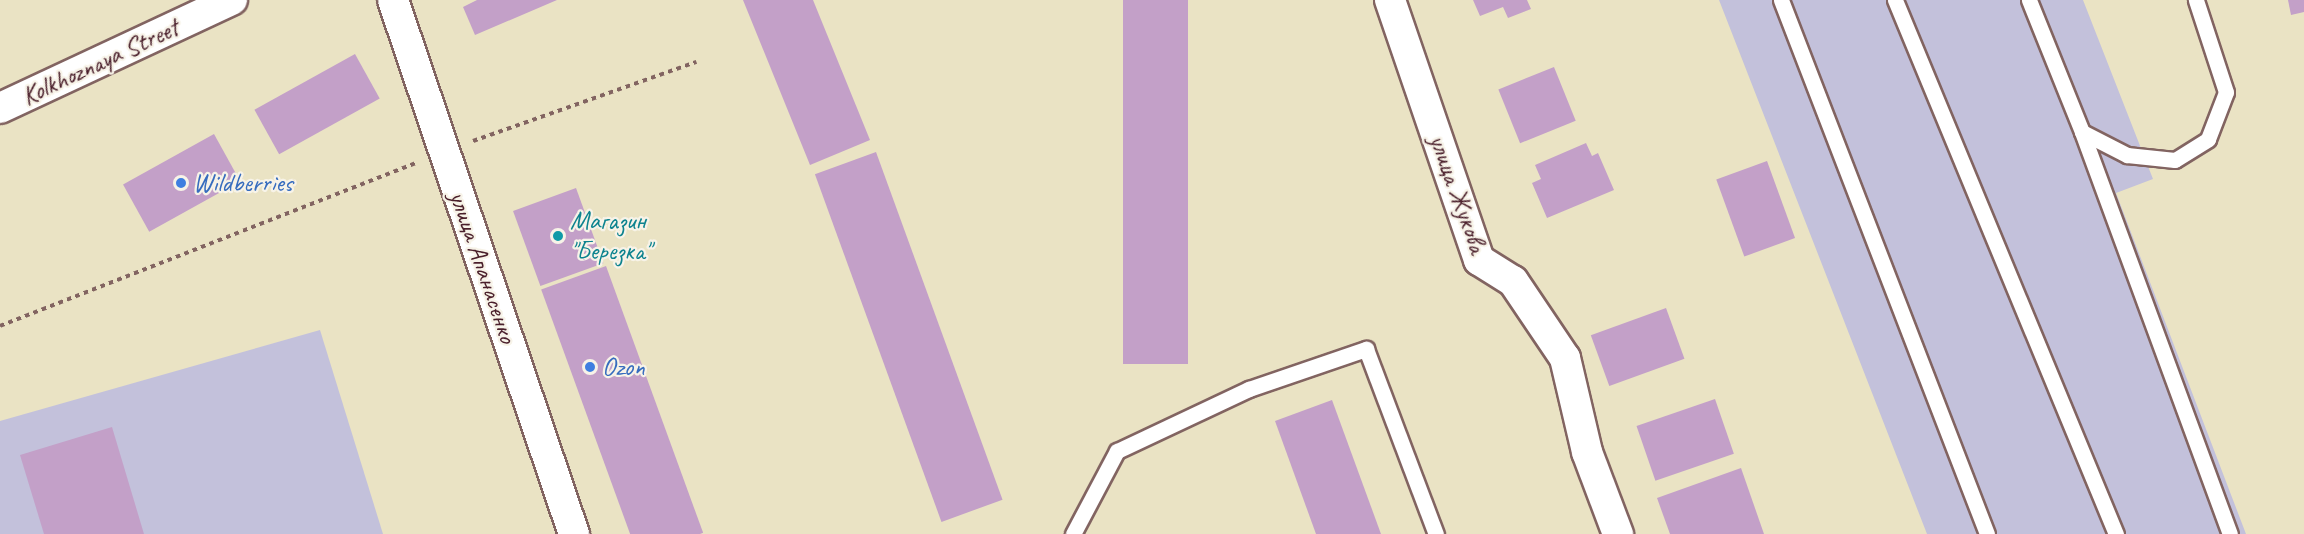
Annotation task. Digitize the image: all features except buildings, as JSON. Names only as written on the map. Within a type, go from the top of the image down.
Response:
[{"type":"street","name":"Kolkhoznaya Street","points":[[0,108],[232,0]]},
{"type":"street","name":"улица Апанасенко","points":[[393,0],[574,534]]},
{"type":"street","name":"улица Жукова","points":[[1390,0],[1479,260],[1513,281],[1566,357],[1587,453],[1618,534]]},
{"type":"lane","points":[[1782,0],[1987,534]]},
{"type":"lane","points":[[1895,0],[2116,534]]},
{"type":"lane","points":[[2029,0],[2082,132],[2230,534]]},
{"type":"lane","points":[[2082,132],[2127,155],[2175,160],[2208,139],[2226,92],[2196,0]]},
{"type":"lane","points":[[1073,534],[1117,451],[1249,389],[1366,349],[1436,534]]},
{"type":"path","points":[[0,326],[444,152],[696,62]]},
{"type":"shaded area","points":[[1719,0],[2083,0],[2153,179],[2116,193],[2246,534],[1927,534]]},
{"type":"shaded area","points":[[320,330],[383,534],[0,534],[0,421]]},
{"type":"place","name":"Wildberries","points":[[181,183]]},
{"type":"place","name":"Магазин \"Березка\"","points":[[558,236]]},
{"type":"place","name":"Ozon","points":[[590,367]]}]
